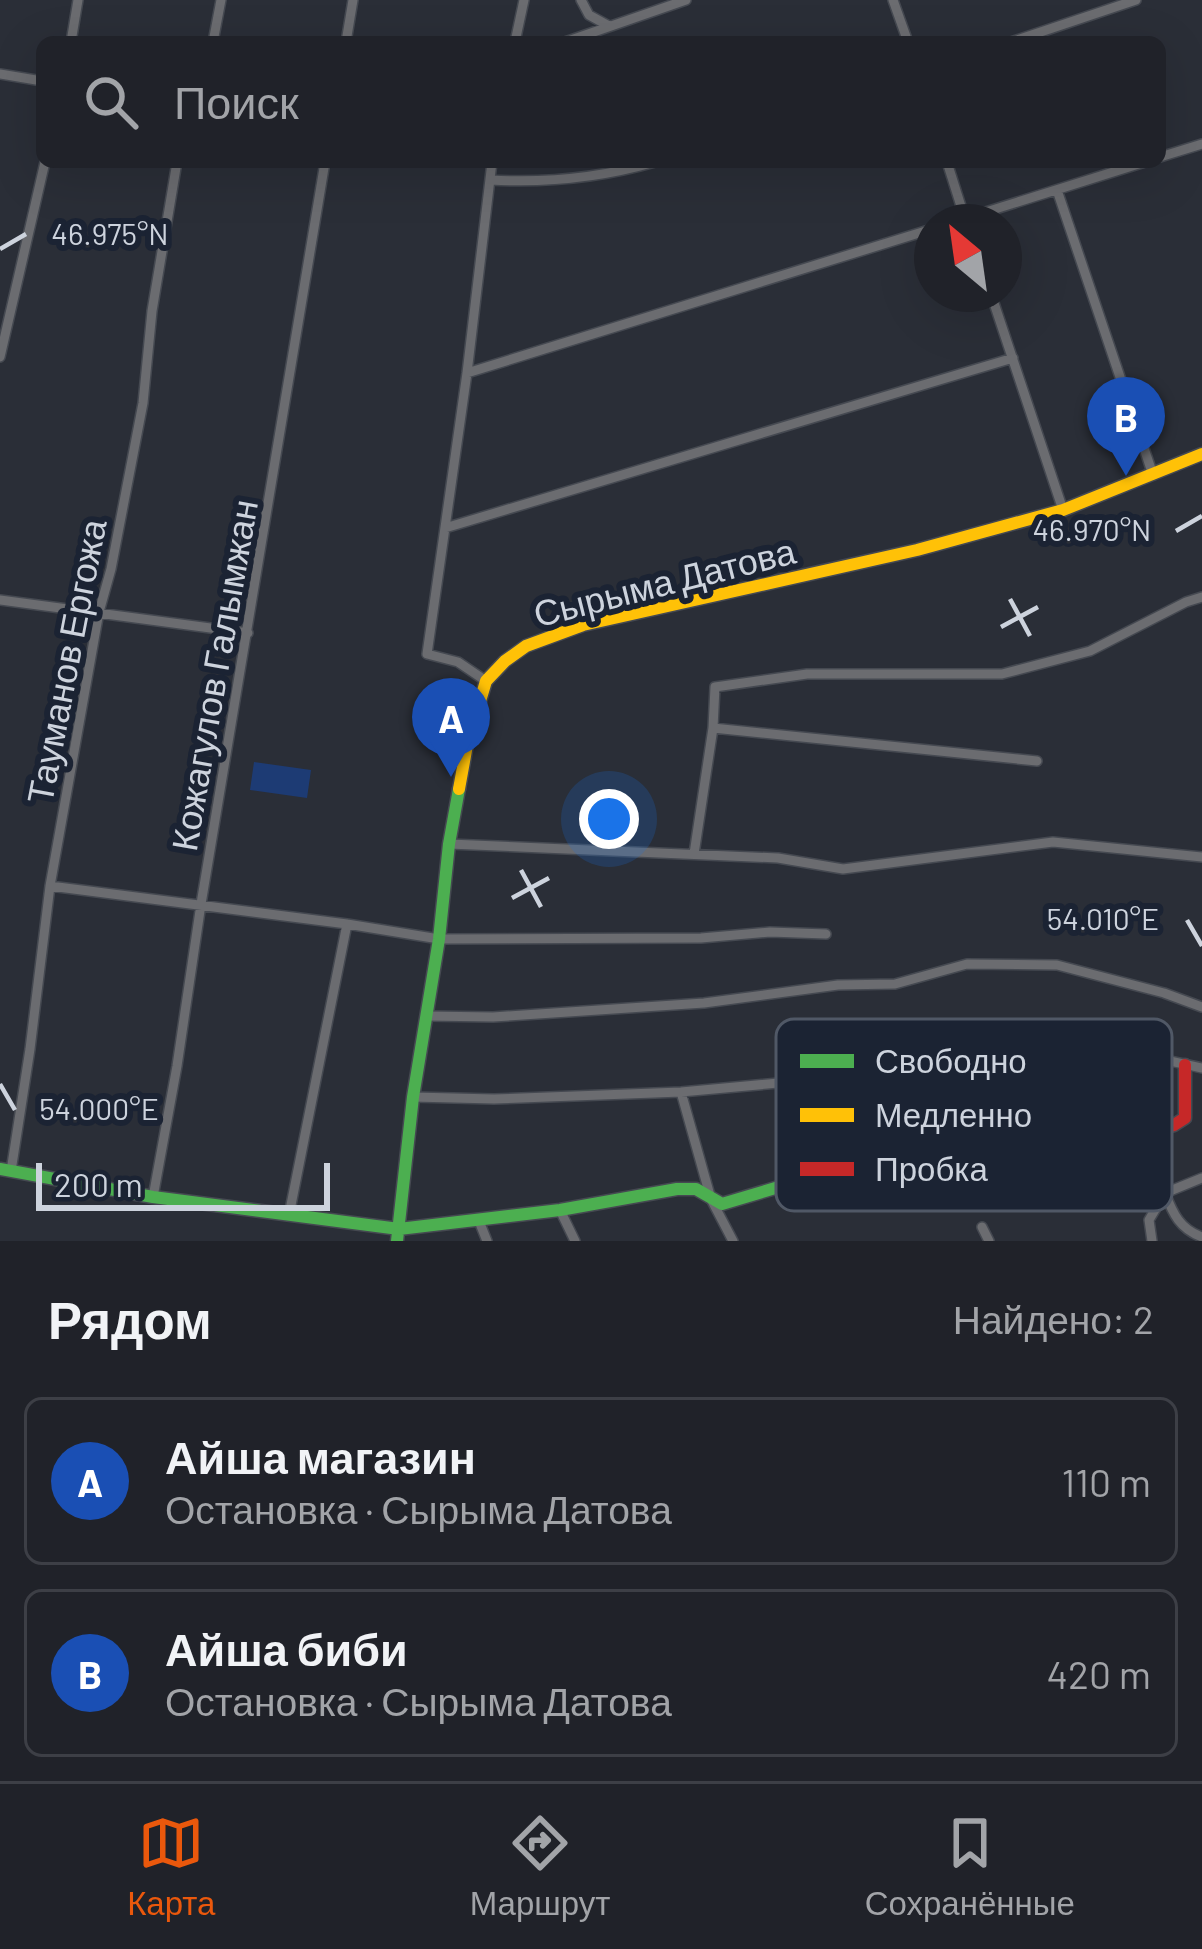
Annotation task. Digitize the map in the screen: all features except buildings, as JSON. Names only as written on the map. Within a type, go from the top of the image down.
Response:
[{"type":"street","points":[[72,36],[78,0]]},
{"type":"street","points":[[215,36],[221,0]]},
{"type":"street","points":[[347,36],[353,0]]},
{"type":"street","points":[[516,36],[524,0]]},
{"type":"street","points":[[581,0],[589,15],[609,26]]},
{"type":"street","points":[[582,36],[686,0]]},
{"type":"street","points":[[893,0],[906,36]]},
{"type":"street","points":[[1029,36],[1136,0]]},
{"type":"street","points":[[0,74],[36,80]]},
{"type":"street","points":[[1166,155],[1202,144]]},
{"type":"street","points":[[0,357],[45,168]]},
{"type":"street","name":"Тауманов Ергожа","points":[[6,1170],[30,1049],[50,886],[143,403],[152,311],[176,168]]},
{"type":"street","name":"Кожагулов Галымжан","points":[[153,1197],[324,168]]},
{"type":"street","points":[[398,1235],[449,844],[471,729],[486,681],[458,662],[427,654],[492,168]]},
{"type":"street","points":[[491,180],[537,182],[628,168]]},
{"type":"street","points":[[949,168],[958,204]]},
{"type":"street","points":[[1014,204],[1125,168]]},
{"type":"street","points":[[1057,190],[1153,475]]},
{"type":"street","points":[[467,373],[914,235]]},
{"type":"street","points":[[997,312],[1063,509]]},
{"type":"street","points":[[445,528],[1013,358]]},
{"type":"street","name":"Сырыма Датова","points":[[486,681],[526,646],[584,625],[895,555],[1063,509],[1202,454]]},
{"type":"street","points":[[694,854],[716,687],[806,674],[1002,674],[1090,651],[1202,597]]},
{"type":"street","points":[[0,600],[248,633]]},
{"type":"street","points":[[713,728],[1037,761]]},
{"type":"street","points":[[449,844],[778,858],[843,869],[1054,842],[1202,856]]},
{"type":"street","points":[[50,886],[439,939],[826,934]]},
{"type":"street","points":[[289,1215],[346,924]]},
{"type":"street","points":[[427,1016],[493,1017],[704,1003],[838,985],[895,984],[967,964],[1057,965],[1202,1006]]},
{"type":"street","points":[[1172,1062],[1202,1068]]},
{"type":"street","points":[[1172,1127],[1185,1118],[1184,1065]]},
{"type":"street","points":[[413,1097],[494,1100],[776,1083]]},
{"type":"street","points":[[681,1092],[711,1199],[733,1241]]},
{"type":"street","points":[[6,1170],[398,1235],[677,1189],[696,1189],[722,1204],[776,1188]]},
{"type":"street","points":[[1172,1190],[1202,1178]]},
{"type":"street","points":[[560,1210],[575,1241]]},
{"type":"street","points":[[1152,1241],[1149,1220],[1154,1211]]},
{"type":"street","points":[[1172,1211],[1202,1238]]},
{"type":"street","points":[[479,1221],[487,1241]]},
{"type":"street","points":[[982,1227],[989,1241]]},
{"type":"shaded area","points":[[254,762],[311,770],[307,798],[250,790]]},
{"type":"traffic: fast","points":[[397,1241],[413,1097],[459,789]]},
{"type":"traffic: fast","points":[[0,1169],[153,1197],[399,1229],[560,1210],[677,1189],[696,1189],[722,1204],[776,1188]]},
{"type":"traffic: slow","points":[[459,789],[486,681],[526,646],[583,625],[917,550],[1063,510],[1202,454]]},
{"type":"traffic: jam","points":[[1172,1126],[1185,1118],[1185,1065]]},
{"type":"place","name":"Айша биби","points":[[1126,476]]},
{"type":"place","name":"Айша магазин","points":[[451,777]]}]
